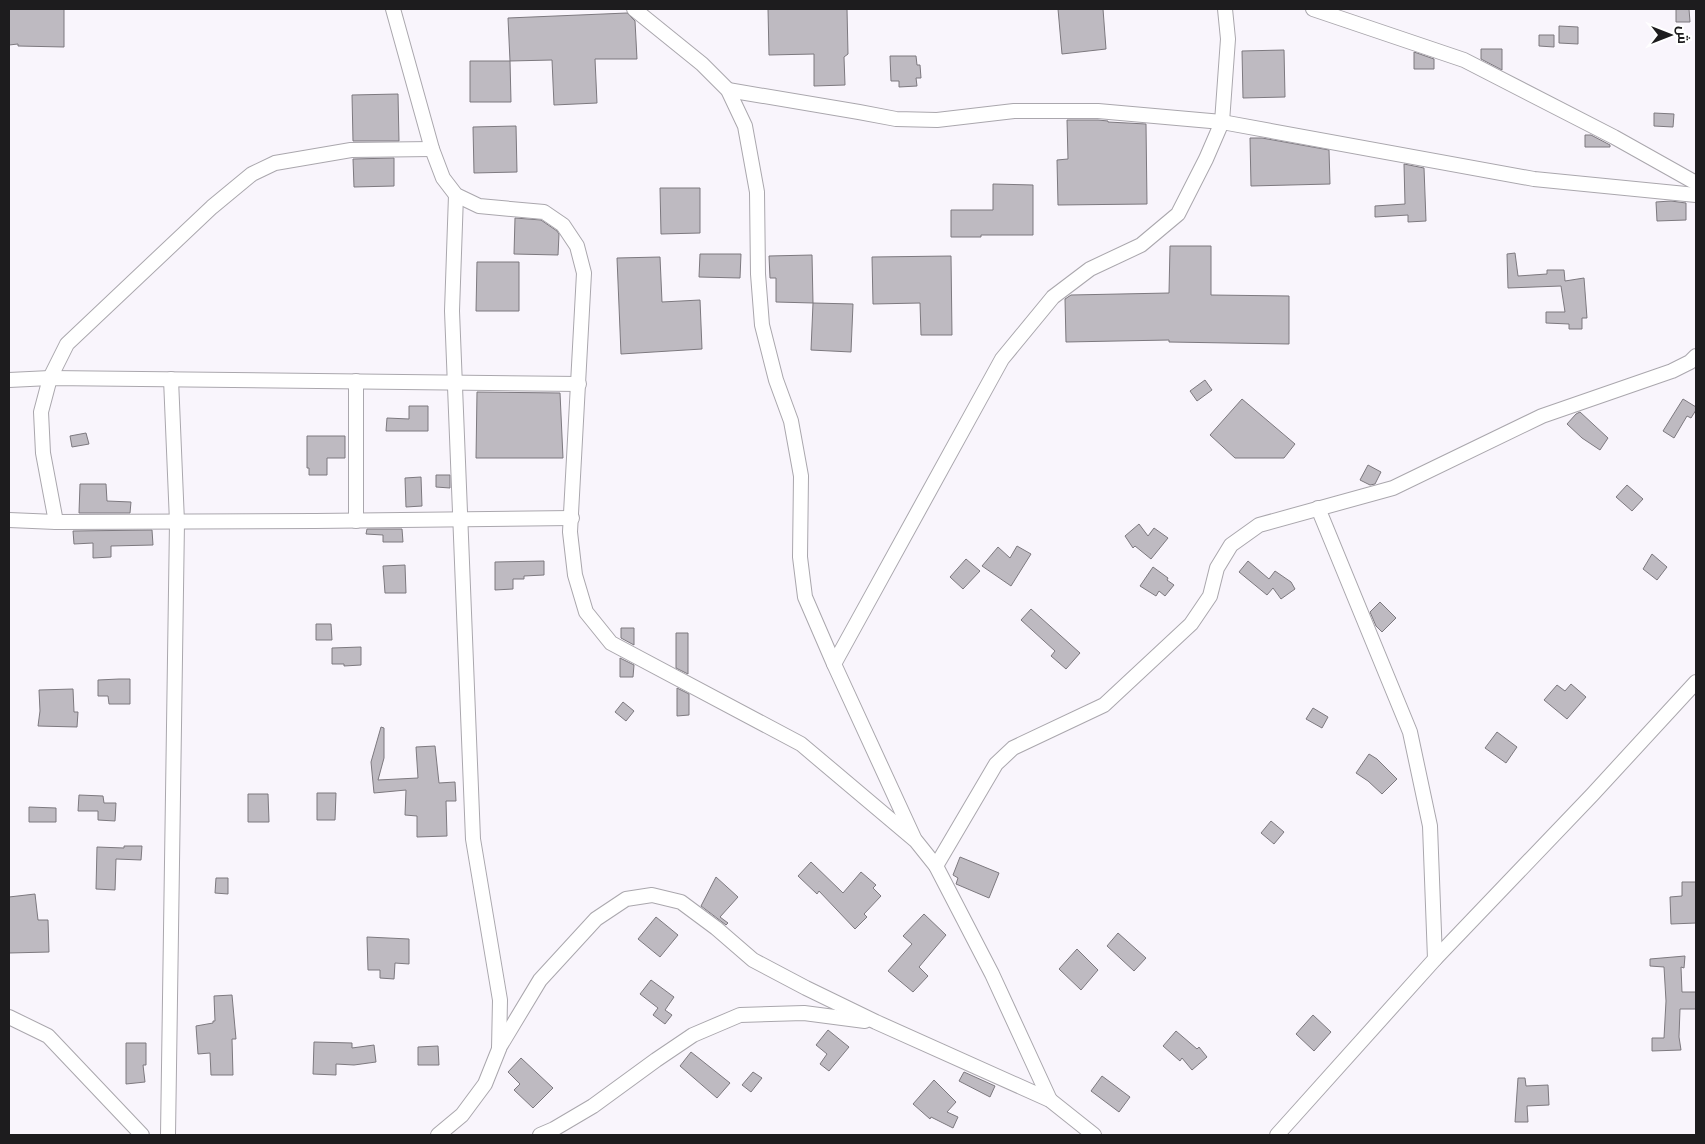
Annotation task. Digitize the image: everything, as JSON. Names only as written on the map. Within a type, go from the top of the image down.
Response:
[{"type":"street","points":[[393,9],[432,149],[443,178],[456,196],[479,206],[544,212],[563,225],[577,246],[584,273],[570,532],[575,575],[586,612],[611,643],[801,744],[916,841],[936,866],[992,974],[1050,1100]]},
{"type":"street","points":[[634,9],[702,64],[728,90],[745,126],[757,192],[758,274],[762,325],[776,380],[791,421],[801,476],[800,557],[805,597],[916,841]]},
{"type":"street","points":[[834,664],[1002,359],[1053,297],[1090,269],[1141,244],[1178,214],[1206,159],[1222,122],[1228,39],[1225,9]]},
{"type":"street","points":[[1313,9],[1464,60],[1614,137],[1696,183]]},
{"type":"street","points":[[728,90],[896,120],[937,120],[1014,111],[1098,111],[1222,122],[1534,179],[1696,195]]},
{"type":"street","points":[[56,522],[44,454],[40,412],[50,378],[67,344],[212,207],[252,174],[275,163],[351,150],[432,149]]},
{"type":"street","points":[[456,196],[452,311],[474,839],[500,1000],[498,1049]]},
{"type":"street","points":[[936,866],[996,764],[1013,748],[1104,705],[1191,624],[1210,596],[1217,568],[1231,545],[1259,525],[1393,488],[1542,416],[1672,372],[1690,362],[1696,356]]},
{"type":"street","points":[[9,380],[50,378],[579,384]]},
{"type":"street","points":[[168,1135],[177,522],[171,379]]},
{"type":"street","points":[[356,381],[356,521]]},
{"type":"street","points":[[1318,508],[1410,732],[1430,826],[1435,959]]},
{"type":"street","points":[[9,520],[177,522],[572,518]]},
{"type":"street","points":[[1277,1135],[1435,959],[1592,795],[1696,682]]},
{"type":"street","points":[[438,1135],[462,1114],[484,1084],[498,1049],[540,980],[596,919],[626,899],[652,895],[681,902],[716,928],[753,960],[876,1022],[1050,1100],[1094,1135]]},
{"type":"street","points":[[540,1135],[554,1130],[593,1106],[693,1035],[740,1015],[804,1013],[876,1022]]},
{"type":"street","points":[[9,1018],[48,1036],[142,1135]]},
{"type":"building","points":[[9,9],[64,9],[64,47],[9,45]]},
{"type":"building","points":[[768,9],[847,9],[848,54],[844,57],[845,85],[814,86],[814,54],[769,55]]},
{"type":"building","points":[[1058,9],[1103,9],[1106,49],[1062,54]]},
{"type":"building","points":[[1676,9],[1689,9],[1690,22],[1676,22]]},
{"type":"building","points":[[627,13],[635,21],[637,59],[595,59],[597,103],[554,105],[552,60],[510,61],[508,18]]},
{"type":"building","points":[[1559,26],[1578,27],[1578,44],[1559,43]]},
{"type":"building","points":[[1539,35],[1554,35],[1554,47],[1539,46]]},
{"type":"building","points":[[1481,49],[1502,49],[1502,70],[1481,59]]},
{"type":"building","points":[[1284,50],[1285,97],[1243,98],[1242,51]]},
{"type":"building","points":[[1414,52],[1434,59],[1434,69],[1414,69]]},
{"type":"building","points":[[890,56],[916,56],[917,65],[920,65],[921,78],[916,78],[917,86],[899,87],[899,81],[891,81]]},
{"type":"building","points":[[470,61],[510,61],[511,102],[470,102]]},
{"type":"building","points":[[398,94],[399,141],[353,141],[352,95]]},
{"type":"building","points":[[1654,113],[1674,114],[1673,127],[1654,126]]},
{"type":"building","points":[[1067,120],[1098,120],[1146,124],[1147,204],[1058,205],[1057,160],[1068,159]]},
{"type":"building","points":[[516,126],[517,172],[474,173],[473,127]]},
{"type":"building","points":[[1585,135],[1591,135],[1610,145],[1610,147],[1585,147]]},
{"type":"building","points":[[1250,138],[1262,138],[1329,150],[1330,184],[1251,186]]},
{"type":"building","points":[[394,158],[394,186],[354,187],[353,159]]},
{"type":"building","points":[[1404,164],[1424,168],[1426,221],[1408,222],[1408,215],[1375,217],[1375,206],[1405,204]]},
{"type":"building","points":[[993,184],[1033,185],[1033,235],[951,237],[951,210],[993,210]]},
{"type":"building","points":[[660,188],[700,188],[700,233],[661,234]]},
{"type":"building","points":[[1656,202],[1686,203],[1686,220],[1657,221]]},
{"type":"building","points":[[515,218],[541,220],[557,231],[559,234],[558,255],[514,254]]},
{"type":"building","points":[[1170,246],[1211,246],[1211,295],[1289,296],[1289,344],[1169,342],[1169,340],[1066,342],[1065,299],[1071,295],[1169,293]]},
{"type":"building","points":[[1515,253],[1518,276],[1547,274],[1547,270],[1564,270],[1565,281],[1584,278],[1587,318],[1582,318],[1582,329],[1569,329],[1569,324],[1546,323],[1546,312],[1565,312],[1561,286],[1508,288],[1507,254]]},
{"type":"building","points":[[700,254],[741,254],[740,278],[699,277]]},
{"type":"building","points":[[812,255],[813,303],[776,302],[776,278],[770,278],[769,256]]},
{"type":"building","points":[[951,256],[952,335],[921,335],[920,303],[873,304],[872,257]]},
{"type":"building","points":[[660,257],[662,302],[700,300],[702,349],[621,354],[617,258]]},
{"type":"building","points":[[477,262],[519,262],[519,311],[476,311]]},
{"type":"building","points":[[813,303],[853,304],[851,352],[811,350]]},
{"type":"building","points":[[1205,380],[1212,390],[1197,401],[1190,391]]},
{"type":"building","points":[[477,392],[560,393],[563,458],[476,458]]},
{"type":"building","points":[[1242,399],[1295,444],[1284,458],[1235,458],[1210,435]]},
{"type":"building","points":[[1683,399],[1696,407],[1696,410],[1691,418],[1687,416],[1674,438],[1663,431]]},
{"type":"building","points":[[409,406],[428,406],[428,431],[386,431],[387,418],[409,419]]},
{"type":"building","points":[[1580,412],[1608,438],[1600,450],[1582,438],[1567,424]]},
{"type":"building","points":[[86,433],[89,444],[72,447],[70,436]]},
{"type":"building","points":[[307,436],[345,436],[345,458],[327,458],[327,475],[309,475],[309,468],[307,468]]},
{"type":"building","points":[[1368,465],[1381,472],[1375,484],[1370,485],[1360,480]]},
{"type":"building","points":[[436,475],[450,475],[450,488],[436,487]]},
{"type":"building","points":[[421,477],[422,506],[406,507],[405,478]]},
{"type":"building","points":[[80,484],[106,484],[107,501],[131,502],[130,513],[79,513]]},
{"type":"building","points":[[1627,485],[1643,499],[1632,511],[1616,497]]},
{"type":"building","points":[[1139,524],[1148,536],[1154,528],[1168,538],[1151,559],[1135,546],[1133,548],[1125,536]]},
{"type":"building","points":[[367,529],[402,529],[403,542],[383,542],[383,535],[366,534]]},
{"type":"building","points":[[152,530],[153,545],[111,546],[111,557],[93,558],[93,543],[74,544],[73,531]]},
{"type":"building","points":[[1017,546],[1031,554],[1011,586],[982,566],[998,547],[1010,558]]},
{"type":"building","points":[[1652,554],[1667,567],[1657,580],[1643,569]]},
{"type":"building","points":[[966,559],[980,571],[963,589],[950,577]]},
{"type":"building","points":[[544,561],[544,575],[524,576],[524,579],[513,579],[513,589],[495,590],[495,562]]},
{"type":"building","points":[[1248,561],[1269,579],[1275,571],[1291,582],[1295,589],[1281,599],[1273,588],[1267,595],[1239,572]]},
{"type":"building","points":[[405,565],[406,593],[385,593],[383,566]]},
{"type":"building","points":[[1153,567],[1174,585],[1165,596],[1159,591],[1156,596],[1140,586]]},
{"type":"building","points":[[1380,602],[1396,618],[1382,632],[1376,626],[1370,612]]},
{"type":"building","points":[[1031,609],[1080,653],[1066,669],[1051,656],[1055,651],[1021,620]]},
{"type":"building","points":[[316,624],[331,624],[332,640],[316,640]]},
{"type":"building","points":[[621,628],[634,628],[634,645],[621,638]]},
{"type":"building","points":[[676,633],[688,633],[688,674],[676,668]]},
{"type":"building","points":[[361,647],[361,665],[344,666],[344,664],[332,664],[332,648]]},
{"type":"building","points":[[620,658],[634,665],[633,677],[620,677]]},
{"type":"building","points":[[130,679],[130,704],[109,704],[108,696],[98,696],[98,680]]},
{"type":"building","points":[[1571,684],[1586,697],[1567,719],[1544,700],[1557,685],[1565,691]]},
{"type":"building","points":[[677,688],[689,694],[689,715],[677,716]]},
{"type":"building","points":[[73,689],[74,712],[78,712],[77,727],[38,726],[40,711],[39,690]]},
{"type":"building","points":[[623,702],[634,711],[626,721],[615,712]]},
{"type":"building","points":[[1313,708],[1328,717],[1322,728],[1306,719]]},
{"type":"building","points":[[381,727],[384,728],[384,758],[378,780],[418,778],[416,747],[435,746],[439,783],[455,782],[456,801],[446,801],[447,836],[417,837],[417,816],[405,815],[406,790],[374,793],[371,762]]},
{"type":"building","points":[[1497,732],[1517,747],[1506,763],[1485,748]]},
{"type":"building","points":[[1369,754],[1377,759],[1397,779],[1382,794],[1356,773]]},
{"type":"building","points":[[317,793],[336,793],[335,820],[317,820]]},
{"type":"building","points":[[248,794],[268,794],[269,822],[248,822]]},
{"type":"building","points":[[79,795],[103,796],[104,803],[116,803],[115,821],[98,820],[98,811],[78,811]]},
{"type":"building","points":[[29,807],[56,808],[56,822],[29,822]]},
{"type":"building","points":[[1271,821],[1284,832],[1274,844],[1261,833]]},
{"type":"building","points":[[124,846],[142,846],[141,860],[116,859],[115,890],[96,889],[97,847],[124,848]]},
{"type":"building","points":[[960,857],[999,873],[989,898],[956,884],[958,878],[953,875]]},
{"type":"building","points":[[811,862],[843,893],[861,872],[876,885],[873,888],[881,896],[864,914],[867,917],[855,929],[819,891],[817,894],[798,876]]},
{"type":"building","points":[[716,877],[738,897],[720,917],[728,923],[726,925],[701,906]]},
{"type":"building","points":[[216,878],[228,878],[228,894],[215,893]]},
{"type":"building","points":[[1682,882],[1696,882],[1696,923],[1671,924],[1670,897],[1682,896]]},
{"type":"building","points":[[35,894],[38,920],[48,920],[49,952],[9,953],[9,897]]},
{"type":"building","points":[[924,914],[946,935],[919,967],[928,976],[913,992],[888,971],[912,944],[903,936]]},
{"type":"building","points":[[656,917],[678,935],[660,957],[638,939]]},
{"type":"building","points":[[1118,933],[1146,958],[1134,971],[1107,946]]},
{"type":"building","points":[[367,937],[409,939],[409,964],[395,963],[394,979],[380,978],[380,970],[368,970]]},
{"type":"building","points":[[1077,949],[1098,970],[1081,990],[1059,969]]},
{"type":"building","points":[[1685,956],[1684,968],[1681,967],[1682,992],[1696,992],[1696,1009],[1680,1009],[1679,1037],[1681,1050],[1652,1051],[1652,1038],[1664,1038],[1666,1001],[1664,967],[1650,966],[1650,959]]},
{"type":"building","points":[[651,980],[674,997],[665,1010],[672,1015],[665,1024],[653,1015],[658,1008],[640,994]]},
{"type":"building","points":[[232,995],[236,1039],[232,1039],[233,1075],[211,1075],[210,1053],[198,1054],[196,1026],[215,1021],[214,996]]},
{"type":"building","points":[[1313,1015],[1331,1032],[1314,1051],[1296,1034]]},
{"type":"building","points":[[828,1030],[849,1047],[829,1071],[820,1064],[827,1054],[816,1045]]},
{"type":"building","points":[[1176,1031],[1197,1049],[1199,1047],[1207,1057],[1192,1070],[1182,1058],[1180,1061],[1163,1046]]},
{"type":"building","points":[[314,1042],[352,1043],[352,1048],[374,1045],[376,1062],[354,1065],[336,1064],[336,1075],[313,1074]]},
{"type":"building","points":[[126,1043],[146,1043],[146,1065],[143,1065],[145,1082],[126,1084]]},
{"type":"building","points":[[438,1046],[439,1065],[418,1065],[418,1047]]},
{"type":"building","points":[[691,1052],[730,1083],[717,1098],[680,1066]]},
{"type":"building","points":[[521,1058],[553,1088],[533,1108],[514,1090],[520,1084],[508,1072]]},
{"type":"building","points":[[753,1072],[762,1078],[751,1092],[742,1085]]},
{"type":"building","points":[[964,1072],[995,1086],[990,1097],[959,1081]]},
{"type":"building","points":[[1102,1076],[1130,1097],[1119,1112],[1091,1091]]},
{"type":"building","points":[[1518,1078],[1525,1078],[1526,1086],[1548,1085],[1549,1105],[1527,1106],[1528,1122],[1515,1122]]},
{"type":"building","points":[[934,1080],[956,1102],[947,1112],[958,1117],[953,1128],[931,1117],[930,1119],[913,1104]]}]
